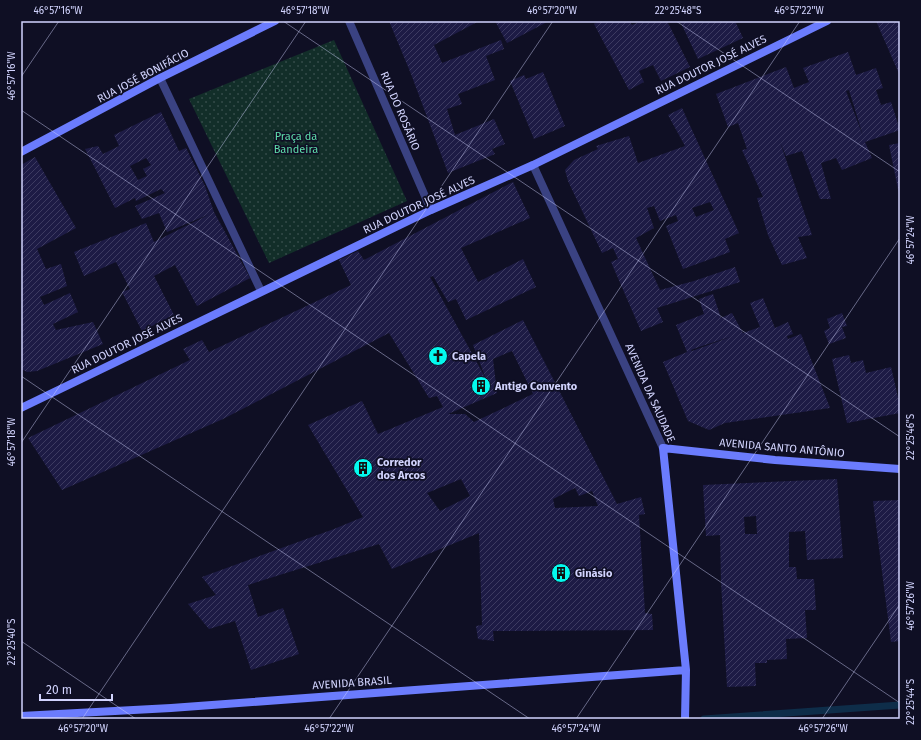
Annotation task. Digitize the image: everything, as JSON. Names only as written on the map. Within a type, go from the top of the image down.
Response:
[{"type":"street","name":"RUA JOSÉ BONIFÁCIO","points":[[21,152],[160,78],[275,21]]},
{"type":"street","name":"RUA DO ROSÁRIO","points":[[348,21],[430,210]]},
{"type":"street","name":"RUA DOUTOR JOSÉ ALVES","points":[[21,408],[430,210],[533,165],[827,21]]},
{"type":"street","points":[[160,78],[261,291]]},
{"type":"street","name":"AVENIDA DA SAUDADE","points":[[533,165],[663,448],[686,670],[685,719]]},
{"type":"street","name":"AVENIDA SANTO ANTÔNIO","points":[[663,448],[775,460],[900,469]]},
{"type":"street","name":"AVENIDA BRASIL","points":[[21,716],[171,708],[686,670]]},
{"type":"green space","name":"Praça da Bandeira","points":[[334,40],[407,201],[269,263],[189,99]]},
{"type":"building","points":[[389,21],[479,21],[434,45],[442,63],[501,40],[504,49],[486,56],[495,80],[458,94],[462,104],[447,109],[455,135],[494,119],[505,144],[492,149],[495,154],[448,173],[411,74]]},
{"type":"building","points":[[495,21],[549,21],[507,43]]},
{"type":"building","points":[[599,21],[629,21],[632,25],[641,21],[667,21],[690,67],[661,81],[653,65],[639,71],[644,82],[629,90],[594,24]]},
{"type":"building","points":[[680,21],[735,21],[743,38],[698,59]]},
{"type":"building","points":[[876,21],[900,21],[900,76]]},
{"type":"building","points":[[848,52],[856,75],[876,68],[883,88],[876,90],[881,105],[891,102],[900,130],[865,142],[872,158],[842,170],[836,158],[821,163],[831,199],[820,199],[802,151],[786,156],[780,142],[812,235],[798,237],[807,258],[782,265],[768,235],[757,198],[763,197],[742,150],[747,149],[738,123],[728,127],[716,94],[786,67],[794,88],[809,82],[803,68]],"holes":[[[849,90],[863,136],[846,91]]]},
{"type":"building","points":[[543,72],[565,126],[534,139],[510,81],[524,75],[526,79]]},
{"type":"building","points":[[682,108],[739,233],[725,239],[730,252],[683,269],[666,226],[678,221],[676,215],[660,221],[654,206],[647,208],[654,228],[636,238],[660,290],[694,281],[735,267],[740,282],[657,308],[663,322],[641,331],[611,262],[618,259],[613,248],[602,253],[568,181],[565,170],[574,160],[598,149],[596,146],[629,136],[638,163],[685,146],[668,115]],"holes":[[[710,202],[714,210],[696,217],[692,208]]]},
{"type":"building","points":[[161,112],[179,151],[186,148],[205,186],[214,212],[250,278],[197,306],[175,265],[154,276],[174,315],[142,331],[122,292],[130,289],[116,262],[84,276],[74,252],[146,223],[154,242],[210,214],[167,232],[159,213],[142,219],[135,206],[165,193],[161,189],[136,201],[135,198],[115,208],[85,149],[98,146],[103,154],[119,146],[114,135]],"holes":[[[146,158],[151,165],[143,169],[147,176],[138,180],[130,166]]]},
{"type":"building","points":[[900,143],[900,194],[899,194],[889,145]]},
{"type":"building","points":[[35,157],[76,228],[37,249],[46,269],[61,264],[67,286],[40,297],[44,305],[70,293],[78,312],[53,324],[56,330],[93,322],[103,344],[37,371],[27,372],[21,369],[21,165]]},
{"type":"building","points":[[513,182],[530,218],[461,248],[478,282],[523,259],[536,287],[466,320],[456,299],[448,302],[433,276],[430,277],[486,379],[473,345],[523,320],[617,504],[641,497],[645,514],[639,515],[645,613],[652,614],[653,630],[493,631],[494,641],[478,639],[476,626],[482,625],[479,533],[392,569],[379,544],[248,585],[258,617],[283,608],[299,654],[251,670],[235,621],[209,629],[188,604],[216,595],[202,577],[363,517],[308,425],[362,401],[378,434],[443,407],[437,396],[429,398],[389,333],[223,419],[62,490],[28,438],[190,360],[183,349],[202,340],[209,352],[351,285],[339,260],[358,251],[364,260]],"holes":[[[512,351],[533,394],[474,422],[465,414],[448,414],[497,393],[493,359]],[[461,479],[470,496],[440,511],[427,493]],[[575,488],[579,496],[592,491],[598,506],[555,508],[553,499]]]},
{"type":"building","points":[[713,294],[721,318],[732,313],[743,333],[760,327],[750,303],[763,298],[775,328],[788,322],[793,334],[787,336],[788,339],[801,334],[830,408],[725,423],[709,430],[688,421],[663,362],[687,352],[676,325],[704,314],[699,299]],"holes":[[[733,336],[692,351],[691,350]]]},
{"type":"building","points":[[842,313],[847,326],[842,327],[846,338],[829,344],[824,331],[830,328],[827,319]]},
{"type":"building","points":[[849,355],[851,363],[863,360],[866,373],[891,367],[900,406],[900,413],[847,423],[832,359]]},
{"type":"building","points":[[837,479],[843,558],[807,560],[805,531],[789,532],[789,567],[796,567],[797,579],[814,579],[816,610],[805,610],[807,638],[786,639],[787,659],[767,660],[767,663],[755,663],[756,686],[727,687],[720,535],[706,536],[703,485]],"holes":[[[756,516],[757,534],[745,534],[744,517]]]},
{"type":"building","points":[[900,500],[900,641],[891,642],[873,501]]},
{"type":"waterway","points":[[704,719],[900,705]]},
{"type":"place","name":"Capela","points":[[438,356]]},
{"type":"place","name":"Antigo Convento","points":[[481,386]]},
{"type":"place","name":"Corredor dos Arcos","points":[[363,468]]},
{"type":"place","name":"Ginásio","points":[[561,573]]}]
